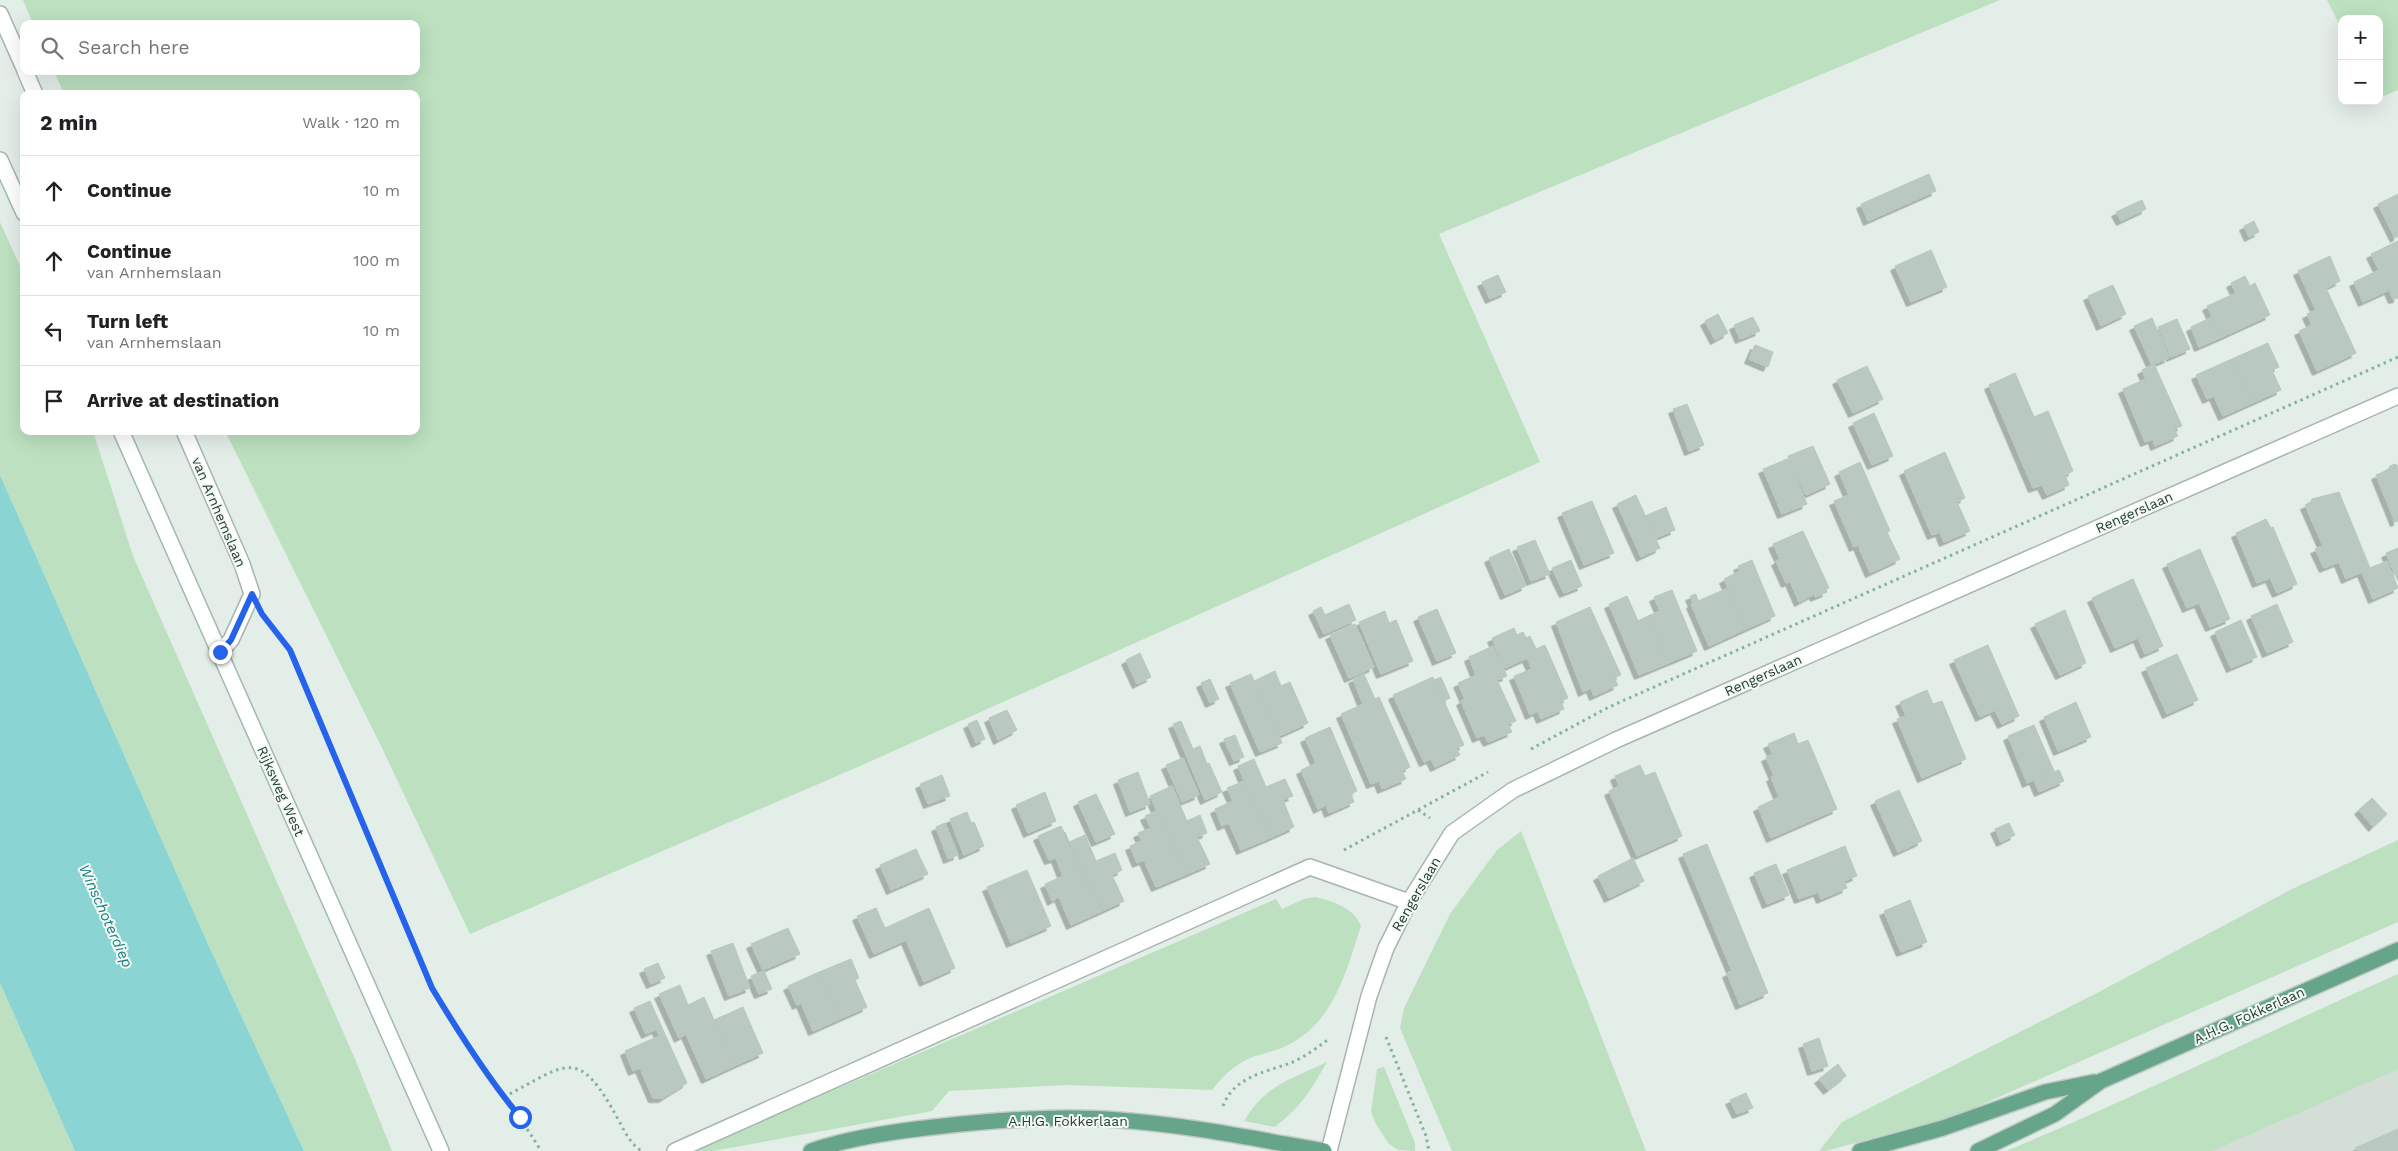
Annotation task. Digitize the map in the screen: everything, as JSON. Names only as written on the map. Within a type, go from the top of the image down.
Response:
[{"type":"main road","name":"A.H.G. Fokkerlaan","points":[[1978,1151],[2055,1114],[2101,1081],[2398,950]]},
{"type":"main road","name":"A.H.G. Fokkerlaan","points":[[1860,1151],[1943,1128],[2045,1092],[2101,1081]]},
{"type":"main road","name":"A.H.G. Fokkerlaan","points":[[812,1151],[900,1131],[1063,1118],[1118,1119],[1215,1131],[1324,1151]]},
{"type":"street","points":[[0,14],[20,61]]},
{"type":"street","points":[[26,75],[33,90]]},
{"type":"street","points":[[0,160],[20,204]]},
{"type":"street","name":"Rengerslaan","points":[[1328,1151],[1369,996],[1386,948],[1409,902],[1452,833],[1513,790],[1616,740],[2398,396]]},
{"type":"street","name":"Rijksweg West","points":[[123,435],[441,1151]]},
{"type":"street","name":"van Arnhemslaan","points":[[186,435],[242,564],[252,594]]},
{"type":"street","points":[[220,652],[231,640],[252,594]]},
{"type":"street","points":[[675,1151],[1310,868],[1409,902]]},
{"type":"path","points":[[1522,754],[1609,707],[2398,357]]},
{"type":"path","points":[[252,594],[262,614],[290,650],[432,988],[456,1027],[520,1117],[541,1151]]},
{"type":"path","points":[[1310,868],[1496,768]]},
{"type":"path","points":[[1369,996],[1426,1136],[1429,1151]]},
{"type":"path","points":[[1215,1131],[1225,1101],[1238,1085],[1253,1076],[1294,1061],[1330,1038]]},
{"type":"path","points":[[504,1097],[555,1069],[565,1066],[574,1067],[584,1071],[597,1085],[627,1135],[637,1148],[642,1151]]},
{"type":"shaded area","points":[[2398,1033],[2398,1151],[2088,1151]]},
{"type":"green space","points":[[23,0],[2000,0],[1439,234],[1540,462],[860,766],[470,934],[382,748],[227,435],[420,435],[420,90],[62,90],[56,75],[420,75],[420,20],[31,20]]},
{"type":"green space","points":[[2327,0],[2398,0],[2398,90],[2383,96],[2383,15],[2338,15],[2338,22]]},
{"type":"green space","points":[[0,222],[20,266],[20,435],[94,435],[133,556],[355,1059],[392,1151],[304,1151],[207,942],[0,475]]},
{"type":"green space","points":[[1521,831],[1646,1151],[1452,1151],[1400,1028],[1404,1008],[1450,914],[1497,850]]},
{"type":"green space","points":[[2398,840],[2398,922],[1960,1114],[1826,1151],[1819,1151],[1842,1122],[2095,994],[2292,889]]},
{"type":"green space","points":[[1315,897],[1342,906],[1353,914],[1361,926],[1337,993],[1318,1022],[1305,1034],[1290,1044],[1250,1058],[1239,1064],[1212,1090],[1067,1085],[949,1091],[932,1111],[713,1151],[693,1151],[1276,899],[1282,909],[1304,899]]},
{"type":"green space","points":[[2398,974],[2398,1069],[2212,1151],[2006,1151],[2105,1108]]},
{"type":"green space","points":[[0,983],[75,1151],[0,1151]]},
{"type":"green space","points":[[1327,1062],[1305,1098],[1275,1127],[1244,1121],[1252,1109],[1270,1091],[1280,1084]]},
{"type":"green space","points":[[1384,1067],[1415,1143],[1415,1151],[1398,1150],[1389,1144],[1376,1124],[1371,1112],[1377,1069]]},
{"type":"water","name":"Winschoterdiep","points":[[0,475],[207,942],[304,1151],[75,1151],[0,983]]},
{"type":"building","points":[[1929,174],[1936,191],[1868,221],[1861,204]]},
{"type":"building","points":[[2398,194],[2398,236],[2395,238],[2378,204]]},
{"type":"building","points":[[2142,200],[2146,209],[2121,221],[2116,212]]},
{"type":"building","points":[[2254,221],[2259,232],[2249,237],[2244,226]]},
{"type":"building","points":[[2398,241],[2398,298],[2393,299],[2389,290],[2363,302],[2354,282],[2379,270],[2371,254]]},
{"type":"building","points":[[1931,250],[1947,287],[1911,302],[1895,266]]},
{"type":"building","points":[[2330,256],[2340,281],[2326,288],[2356,353],[2317,371],[2299,331],[2312,325],[2307,314],[2316,310],[2298,271]]},
{"type":"building","points":[[1498,275],[1506,292],[1490,299],[1482,282]]},
{"type":"building","points":[[2245,276],[2250,286],[2255,283],[2270,315],[2222,337],[2207,306],[2236,293],[2231,283]]},
{"type":"building","points":[[2113,285],[2126,314],[2101,326],[2088,296]]},
{"type":"building","points":[[1718,314],[1728,333],[1715,340],[1705,321]]},
{"type":"building","points":[[1753,317],[1760,331],[1740,339],[1734,325]]},
{"type":"building","points":[[2212,317],[2222,337],[2199,347],[2191,327]]},
{"type":"building","points":[[2152,318],[2169,358],[2154,364],[2182,426],[2174,429],[2178,436],[2155,446],[2153,439],[2145,442],[2123,389],[2146,379],[2142,370],[2152,365],[2134,326]]},
{"type":"building","points":[[2177,319],[2190,349],[2171,357],[2158,327]]},
{"type":"building","points":[[2268,343],[2279,367],[2272,370],[2281,390],[2252,403],[2232,359]]},
{"type":"building","points":[[1755,345],[1773,352],[1768,367],[1749,359]]},
{"type":"building","points":[[2232,359],[2252,403],[2223,416],[2214,396],[2207,399],[2196,375]]},
{"type":"building","points":[[1867,366],[1883,399],[1853,413],[1837,380]]},
{"type":"building","points":[[2015,373],[2034,417],[2048,411],[2073,471],[2065,475],[2069,485],[2047,495],[2042,485],[2033,488],[1989,385]]},
{"type":"building","points":[[1687,404],[1704,445],[1689,451],[1673,409]]},
{"type":"building","points":[[1874,413],[1893,456],[1872,465],[1853,423]]},
{"type":"building","points":[[1813,446],[1830,484],[1806,495],[1788,456]]},
{"type":"building","points":[[1945,452],[1965,498],[1957,502],[1970,531],[1944,542],[1940,532],[1932,535],[1904,471]]},
{"type":"building","points":[[1788,459],[1807,504],[1782,514],[1763,469]]},
{"type":"building","points":[[1860,462],[1890,531],[1887,532],[1900,559],[1870,573],[1858,545],[1854,547],[1834,501],[1849,495],[1839,472]]},
{"type":"building","points":[[2395,464],[2398,466],[2398,521],[2395,522],[2376,475],[2388,470],[2390,466]]},
{"type":"building","points":[[2339,492],[2370,568],[2387,561],[2398,588],[2373,599],[2362,572],[2346,579],[2339,562],[2324,568],[2315,549],[2323,546],[2305,505],[2310,503],[2312,499]]},
{"type":"building","points":[[1636,495],[1660,548],[1641,557],[1617,504]]},
{"type":"building","points":[[1592,501],[1614,553],[1584,565],[1562,513]]},
{"type":"building","points":[[1666,507],[1675,530],[1655,538],[1645,516]]},
{"type":"building","points":[[2266,519],[2271,528],[2273,527],[2297,584],[2277,593],[2270,578],[2257,583],[2236,533]]},
{"type":"building","points":[[1803,531],[1829,588],[1826,589],[1827,592],[1815,597],[1814,594],[1799,602],[1790,581],[1786,583],[1776,561],[1780,559],[1773,544]]},
{"type":"building","points":[[1535,540],[1550,574],[1531,581],[1517,547]]},
{"type":"building","points":[[2398,548],[2398,581],[2386,553]]},
{"type":"building","points":[[1509,549],[1526,586],[1505,595],[1489,558]]},
{"type":"building","points":[[2200,549],[2230,619],[2210,627],[2199,603],[2187,608],[2167,564]]},
{"type":"building","points":[[1571,560],[1582,586],[1564,593],[1552,568]]},
{"type":"building","points":[[1752,560],[1775,616],[1746,629],[1724,579],[1740,571],[1738,566]]},
{"type":"building","points":[[2133,579],[2163,646],[2145,654],[2138,638],[2115,648],[2092,598]]},
{"type":"building","points":[[1728,588],[1746,629],[1709,646],[1691,604],[1693,603],[1690,596],[1696,594],[1698,601]]},
{"type":"building","points":[[1672,590],[1697,651],[1668,663],[1648,616],[1660,611],[1654,597]]},
{"type":"building","points":[[1627,596],[1638,621],[1648,616],[1668,663],[1639,675],[1609,604]]},
{"type":"building","points":[[1349,604],[1356,620],[1324,634],[1313,611],[1321,607],[1325,615]]},
{"type":"building","points":[[2277,604],[2293,642],[2267,653],[2251,616]]},
{"type":"building","points":[[1590,607],[1621,675],[1614,678],[1618,685],[1594,696],[1591,688],[1583,692],[1556,622]]},
{"type":"building","points":[[1437,609],[1456,653],[1437,661],[1418,617]]},
{"type":"building","points":[[2065,610],[2086,663],[2060,675],[2035,624]]},
{"type":"building","points":[[1385,611],[1389,623],[1396,620],[1413,661],[1381,674],[1359,622]]},
{"type":"building","points":[[2241,620],[2257,657],[2231,668],[2215,632]]},
{"type":"building","points":[[1355,624],[1374,667],[1349,678],[1330,635]]},
{"type":"building","points":[[1514,628],[1517,635],[1523,632],[1526,638],[1530,636],[1536,649],[1545,645],[1568,698],[1561,701],[1564,709],[1541,719],[1538,711],[1530,715],[1514,676],[1532,669],[1527,658],[1505,668],[1492,638]]},
{"type":"building","points":[[1988,645],[2019,716],[2002,724],[1995,710],[1980,717],[1954,660]]},
{"type":"building","points":[[1493,646],[1507,676],[1497,680],[1516,721],[1508,724],[1512,732],[1488,742],[1484,735],[1477,738],[1461,701],[1465,699],[1458,683],[1476,675],[1469,657]]},
{"type":"building","points":[[1140,653],[1151,677],[1137,684],[1126,660]]},
{"type":"building","points":[[2177,654],[2198,700],[2167,714],[2146,668]]},
{"type":"building","points":[[1275,671],[1281,686],[1290,682],[1308,723],[1279,736],[1254,681]]},
{"type":"building","points":[[1251,674],[1282,743],[1260,752],[1230,683]]},
{"type":"building","points":[[1364,674],[1375,699],[1379,697],[1410,767],[1402,771],[1406,779],[1382,789],[1379,781],[1371,784],[1341,714],[1363,704],[1353,679]]},
{"type":"building","points":[[1433,677],[1464,745],[1456,748],[1460,755],[1435,767],[1431,759],[1424,762],[1393,695]]},
{"type":"building","points":[[1441,677],[1450,698],[1444,701],[1434,680]]},
{"type":"building","points":[[1210,679],[1219,699],[1210,703],[1201,683]]},
{"type":"building","points":[[1927,690],[1933,704],[1942,701],[1966,759],[1922,778],[1897,719],[1906,716],[1900,702]]},
{"type":"building","points":[[2076,702],[2091,737],[2058,751],[2044,717]]},
{"type":"building","points":[[1007,710],[1017,730],[998,740],[989,718]]},
{"type":"building","points":[[977,720],[985,739],[976,743],[968,724]]},
{"type":"building","points":[[1181,721],[1193,749],[1200,746],[1222,792],[1205,800],[1173,724]]},
{"type":"building","points":[[2034,725],[2054,771],[2027,783],[2008,736]]},
{"type":"building","points":[[1330,727],[1357,791],[1351,794],[1354,802],[1329,813],[1326,805],[1318,809],[1301,770],[1316,763],[1305,738]]},
{"type":"building","points":[[1794,733],[1798,744],[1808,740],[1837,809],[1771,838],[1758,807],[1779,797],[1771,777],[1774,776],[1766,757],[1773,754],[1768,744]]},
{"type":"building","points":[[1235,735],[1244,757],[1234,761],[1224,739]]},
{"type":"building","points":[[1183,758],[1199,795],[1182,802],[1166,765]]},
{"type":"building","points":[[1254,759],[1266,787],[1285,779],[1293,796],[1283,800],[1294,827],[1272,837],[1259,809],[1257,811],[1238,766]]},
{"type":"building","points":[[1640,765],[1645,776],[1655,772],[1682,836],[1637,856],[1609,791],[1619,786],[1615,776]]},
{"type":"building","points":[[2059,770],[2064,781],[2039,792],[2034,780]]},
{"type":"building","points":[[1138,772],[1150,804],[1130,812],[1118,780]]},
{"type":"building","points":[[942,775],[950,796],[928,804],[920,784]]},
{"type":"building","points":[[1244,781],[1257,811],[1259,809],[1272,837],[1241,850],[1229,823],[1222,826],[1215,809],[1233,801],[1227,788]]},
{"type":"building","points":[[1172,786],[1187,821],[1200,815],[1207,833],[1197,837],[1210,864],[1187,874],[1150,796]]},
{"type":"building","points":[[1899,790],[1922,841],[1898,852],[1875,801]]},
{"type":"building","points":[[1045,792],[1056,821],[1028,833],[1016,805]]},
{"type":"building","points":[[1096,794],[1115,834],[1096,842],[1078,802]]},
{"type":"building","points":[[2372,798],[2387,814],[2373,827],[2359,810]]},
{"type":"building","points":[[1156,811],[1187,874],[1156,887],[1144,860],[1137,863],[1130,846],[1142,841],[1138,833],[1151,828],[1145,816]]},
{"type":"building","points":[[967,812],[971,823],[974,822],[984,846],[964,855],[950,819]]},
{"type":"building","points":[[945,823],[958,855],[948,859],[936,827]]},
{"type":"building","points":[[2009,823],[2015,835],[2001,842],[1995,829]]},
{"type":"building","points":[[1061,826],[1102,911],[1071,925],[1059,897],[1052,901],[1045,884],[1063,876],[1056,858],[1049,860],[1038,836]]},
{"type":"building","points":[[1064,833],[1069,842],[1085,835],[1096,861],[1115,853],[1122,870],[1112,875],[1124,901],[1102,911],[1089,883],[1087,884]]},
{"type":"building","points":[[1707,844],[1768,993],[1740,1005],[1727,973],[1732,971],[1683,854]]},
{"type":"building","points":[[1845,846],[1857,876],[1844,881],[1847,888],[1821,899],[1818,892],[1799,899],[1787,870]]},
{"type":"building","points":[[916,849],[928,874],[891,890],[880,865]]},
{"type":"building","points":[[1633,858],[1644,881],[1609,898],[1598,876]]},
{"type":"building","points":[[1776,864],[1789,895],[1767,904],[1754,873]]},
{"type":"building","points":[[1027,870],[1051,926],[1011,943],[987,887]]},
{"type":"building","points":[[1910,900],[1927,942],[1901,952],[1884,911]]},
{"type":"building","points":[[876,908],[885,928],[929,908],[955,968],[924,982],[906,940],[874,954],[857,916]]},
{"type":"building","points":[[788,928],[800,954],[763,970],[751,944]]},
{"type":"building","points":[[733,943],[750,988],[729,996],[711,951]]},
{"type":"building","points":[[851,959],[859,978],[855,980],[867,1007],[840,1019],[819,972]]},
{"type":"building","points":[[658,963],[665,978],[651,984],[644,969]]},
{"type":"building","points":[[764,971],[772,989],[759,994],[751,976]]},
{"type":"building","points":[[819,972],[840,1019],[813,1031],[801,1003],[797,1005],[788,986]]},
{"type":"building","points":[[680,985],[688,1005],[704,997],[734,1066],[706,1079],[686,1034],[679,1038],[659,994]]},
{"type":"building","points":[[650,1001],[687,1083],[663,1098],[653,1098],[640,1068],[633,1071],[625,1051],[659,1036],[657,1029],[646,1034],[634,1008]]},
{"type":"building","points":[[743,1007],[763,1053],[734,1066],[714,1020]]},
{"type":"building","points":[[1819,1038],[1828,1066],[1812,1071],[1803,1044]]},
{"type":"building","points":[[1838,1064],[1846,1076],[1828,1090],[1819,1079]]},
{"type":"building","points":[[1746,1093],[1753,1108],[1737,1114],[1730,1100]]},
{"type":"building","points":[[2398,1129],[2398,1151],[2357,1151],[2355,1148]]},
{"type":"route","points":[[220,652],[231,640],[252,594],[262,614],[277,630],[290,650],[432,988],[456,1027],[520,1117]]}]
